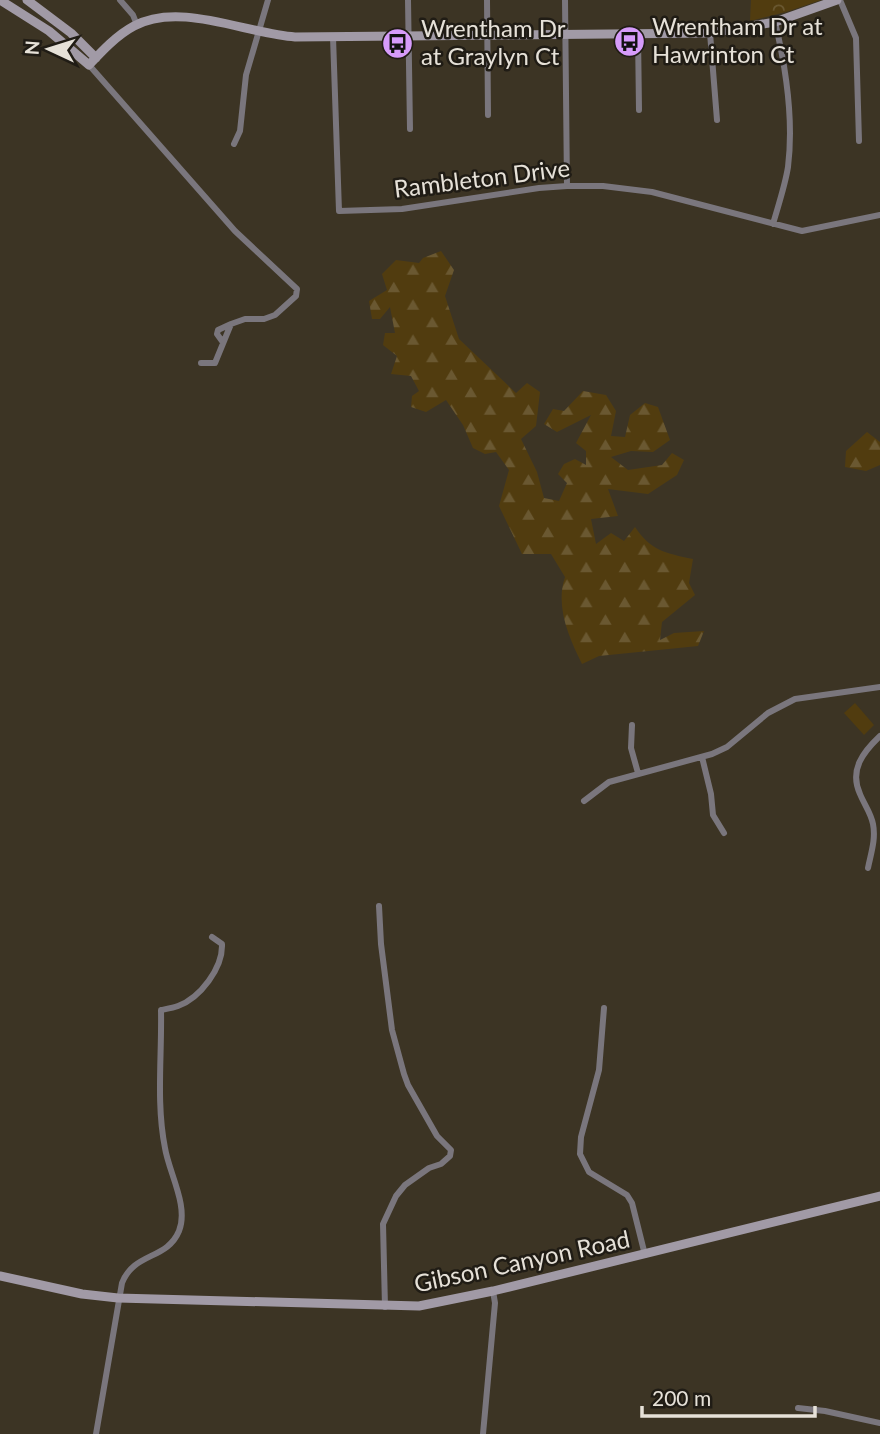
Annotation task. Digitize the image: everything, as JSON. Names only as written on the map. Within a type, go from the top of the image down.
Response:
[{"type":"street","points":[[0,0],[92,61]]},
{"type":"street","points":[[27,0],[71,33],[235,231],[294,284],[297,293],[275,315],[231,324],[215,363],[201,363]]},
{"type":"street","points":[[120,0],[133,15],[137,25]]},
{"type":"street","points":[[234,144],[240,131],[246,75],[268,0]]},
{"type":"street","points":[[408,0],[410,129]]},
{"type":"street","points":[[487,0],[488,115]]},
{"type":"street","points":[[565,0],[567,186]]},
{"type":"street","points":[[92,61],[137,25],[183,17],[287,37],[710,33],[775,22],[839,0],[856,38],[859,141]]},
{"type":"street","points":[[773,224],[788,169],[789,147],[786,72],[775,22]]},
{"type":"street","points":[[710,33],[716,120]]},
{"type":"street","points":[[638,34],[639,110]]},
{"type":"street","name":"Rambleton Drive","points":[[332,37],[339,211],[402,209],[539,188],[603,186],[652,192],[795,230],[809,230],[880,215]]},
{"type":"street","points":[[584,801],[609,782],[702,757],[727,747],[768,713],[794,699],[880,687]]},
{"type":"street","points":[[632,725],[631,748],[638,773]]},
{"type":"street","points":[[868,868],[874,833],[870,813],[856,782],[856,772],[863,754],[880,736]]},
{"type":"street","points":[[702,757],[713,814],[724,833]]},
{"type":"street","points":[[379,906],[381,944],[393,1030],[404,1074],[437,1136],[451,1150],[450,1156],[441,1164],[417,1176],[400,1191],[383,1224],[385,1307]]},
{"type":"street","points":[[96,1434],[122,1283],[131,1267],[141,1259],[165,1250],[178,1235],[181,1226],[180,1204],[168,1165],[160,1113],[161,1010],[179,1006],[207,982],[219,965],[222,944],[212,937]]},
{"type":"street","points":[[604,1008],[597,1080],[579,1146],[583,1164],[589,1172],[627,1195],[632,1203],[645,1255]]},
{"type":"street","name":"Gibson Canyon Road","points":[[0,1276],[82,1294],[118,1298],[419,1306],[645,1255],[880,1196]]},
{"type":"street","points":[[483,1434],[495,1303],[493,1291]]},
{"type":"street","points":[[798,1408],[880,1423]]},
{"type":"green space","points":[[751,0],[821,0],[750,21]]},
{"type":"green space","points":[[441,251],[454,270],[445,296],[459,339],[516,393],[527,383],[540,392],[536,426],[521,439],[537,472],[544,498],[559,501],[567,483],[558,474],[564,464],[575,459],[586,465],[586,451],[576,443],[591,415],[557,432],[544,424],[553,409],[564,411],[583,391],[606,395],[616,411],[611,436],[625,437],[630,415],[645,403],[658,407],[670,440],[653,452],[631,451],[611,457],[628,470],[662,465],[672,453],[684,460],[677,475],[648,494],[608,489],[618,516],[591,519],[596,544],[611,533],[624,541],[635,527],[647,541],[660,550],[693,559],[689,583],[695,595],[662,622],[660,640],[674,633],[704,631],[698,646],[599,656],[582,664],[565,622],[562,588],[565,577],[551,554],[522,554],[499,506],[509,470],[496,452],[485,454],[473,448],[463,425],[446,400],[426,412],[411,407],[412,396],[419,391],[411,376],[391,374],[397,356],[383,345],[385,333],[395,333],[390,307],[380,319],[372,319],[369,301],[387,290],[382,274],[396,260],[419,263],[423,258]]},
{"type":"green space","points":[[867,432],[880,442],[880,465],[866,471],[845,467],[846,451]]},
{"type":"green space","points":[[855,703],[874,725],[864,735],[844,713]]},
{"type":"place","name":"Wrentham Dr at Hawrinton Ct","points":[[629,41]]},
{"type":"place","name":"Wrentham Dr at Graylyn Ct","points":[[398,43]]}]
